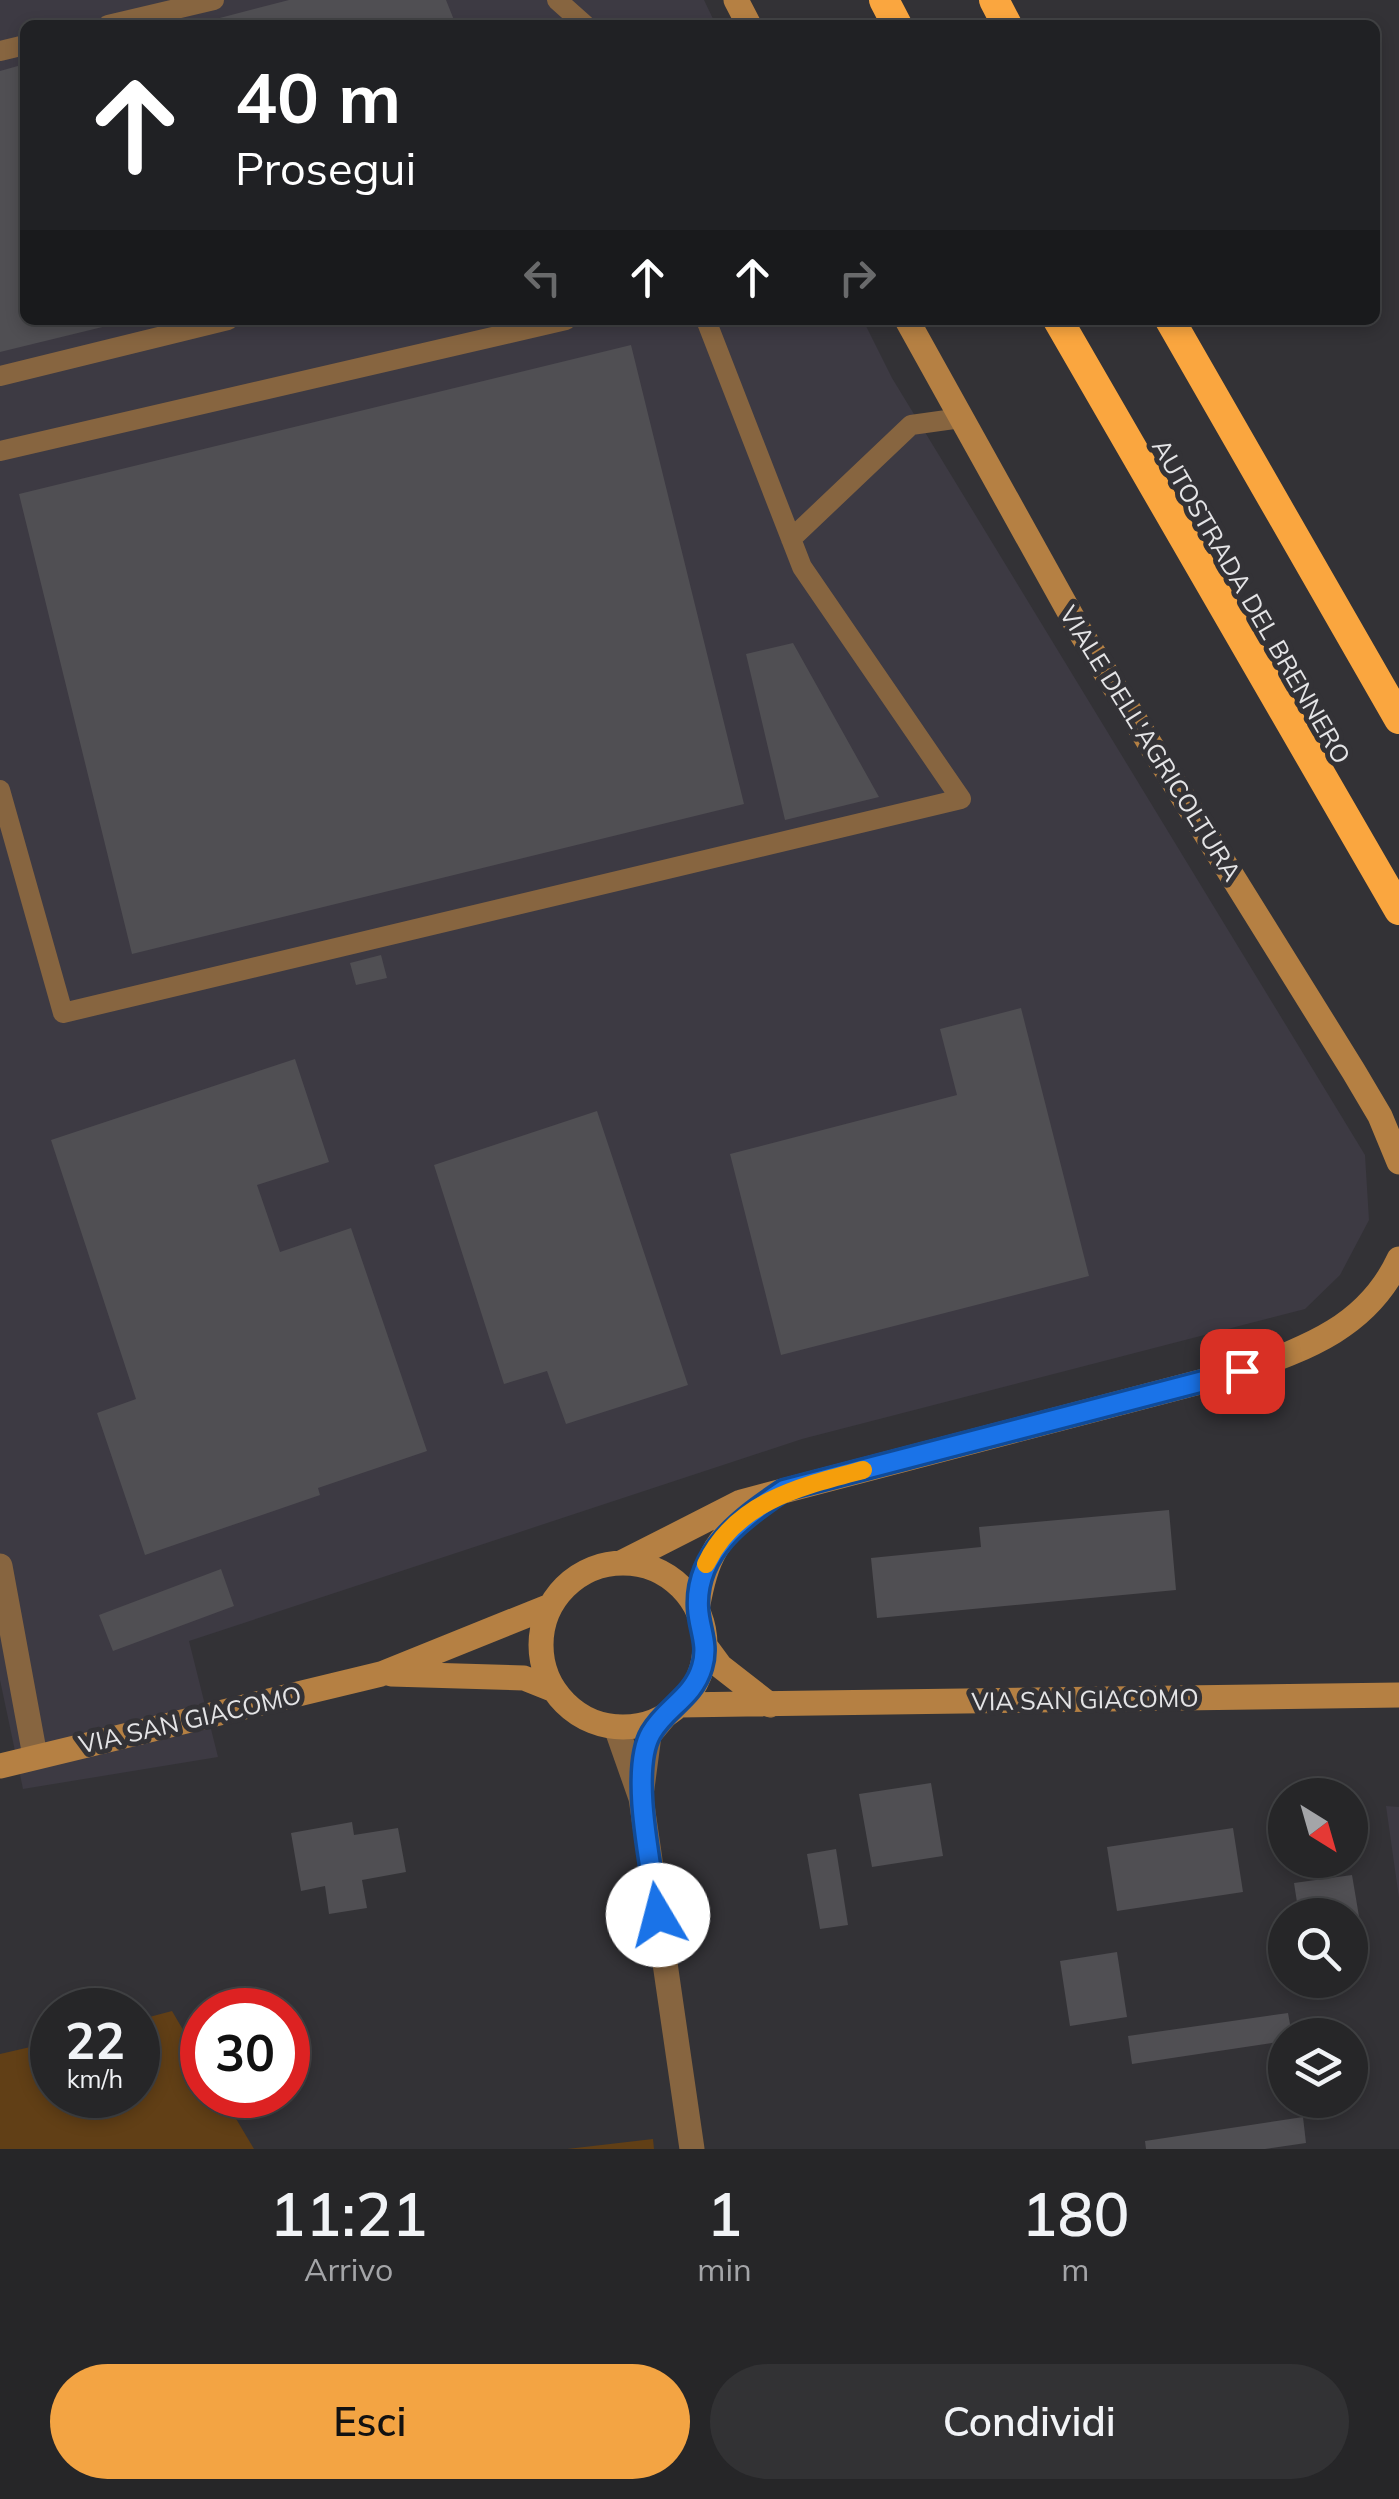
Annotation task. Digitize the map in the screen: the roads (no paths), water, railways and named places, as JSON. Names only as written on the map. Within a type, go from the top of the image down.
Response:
[{"type":"highway","name":"AUTOSTRADA DEL BRENNERO","points":[[1061,325],[1399,910]]},
{"type":"highway","points":[[1173,325],[1399,719]]},
{"type":"street","name":"VIALE DELL'AGRICOLTURA","points":[[909,325],[1081,633],[1380,1116],[1399,1162]]},
{"type":"street","points":[[672,1711],[633,1727],[616,1727],[580,1716],[554,1690],[541,1649],[550,1606],[574,1578],[590,1569],[623,1562],[741,1502],[1242,1371],[1308,1348],[1347,1326],[1369,1305],[1387,1284],[1399,1259]]},
{"type":"street","points":[[770,1705],[720,1666],[706,1647],[698,1609],[706,1560],[741,1519],[784,1490]]},
{"type":"street","points":[[623,1562],[667,1575],[698,1609]]},
{"type":"street","points":[[0,1566],[35,1756]]},
{"type":"street","name":"VIA SAN GIACOMO","points":[[0,1766],[381,1674],[550,1606]]},
{"type":"street","points":[[0,1680],[8,1663],[12,1634]]},
{"type":"street","points":[[641,1798],[649,1735],[698,1678],[706,1647]]},
{"type":"street","name":"VIA SAN GIACOMO","points":[[381,1674],[524,1678],[554,1690]]},
{"type":"street","name":"VIA SAN GIACOMO","points":[[672,1711],[770,1705],[1399,1695]]},
{"type":"street","points":[[616,1727],[641,1798],[692,2149]]},
{"type":"lane","points":[[129,20],[214,0]]},
{"type":"lane","points":[[557,0],[579,20]]},
{"type":"lane","points":[[0,376],[208,325]]},
{"type":"lane","points":[[0,451],[544,325]]},
{"type":"lane","points":[[0,790],[63,1012],[961,799],[802,567],[708,325]]},
{"type":"lane","points":[[791,539],[911,425],[960,418]]}]
